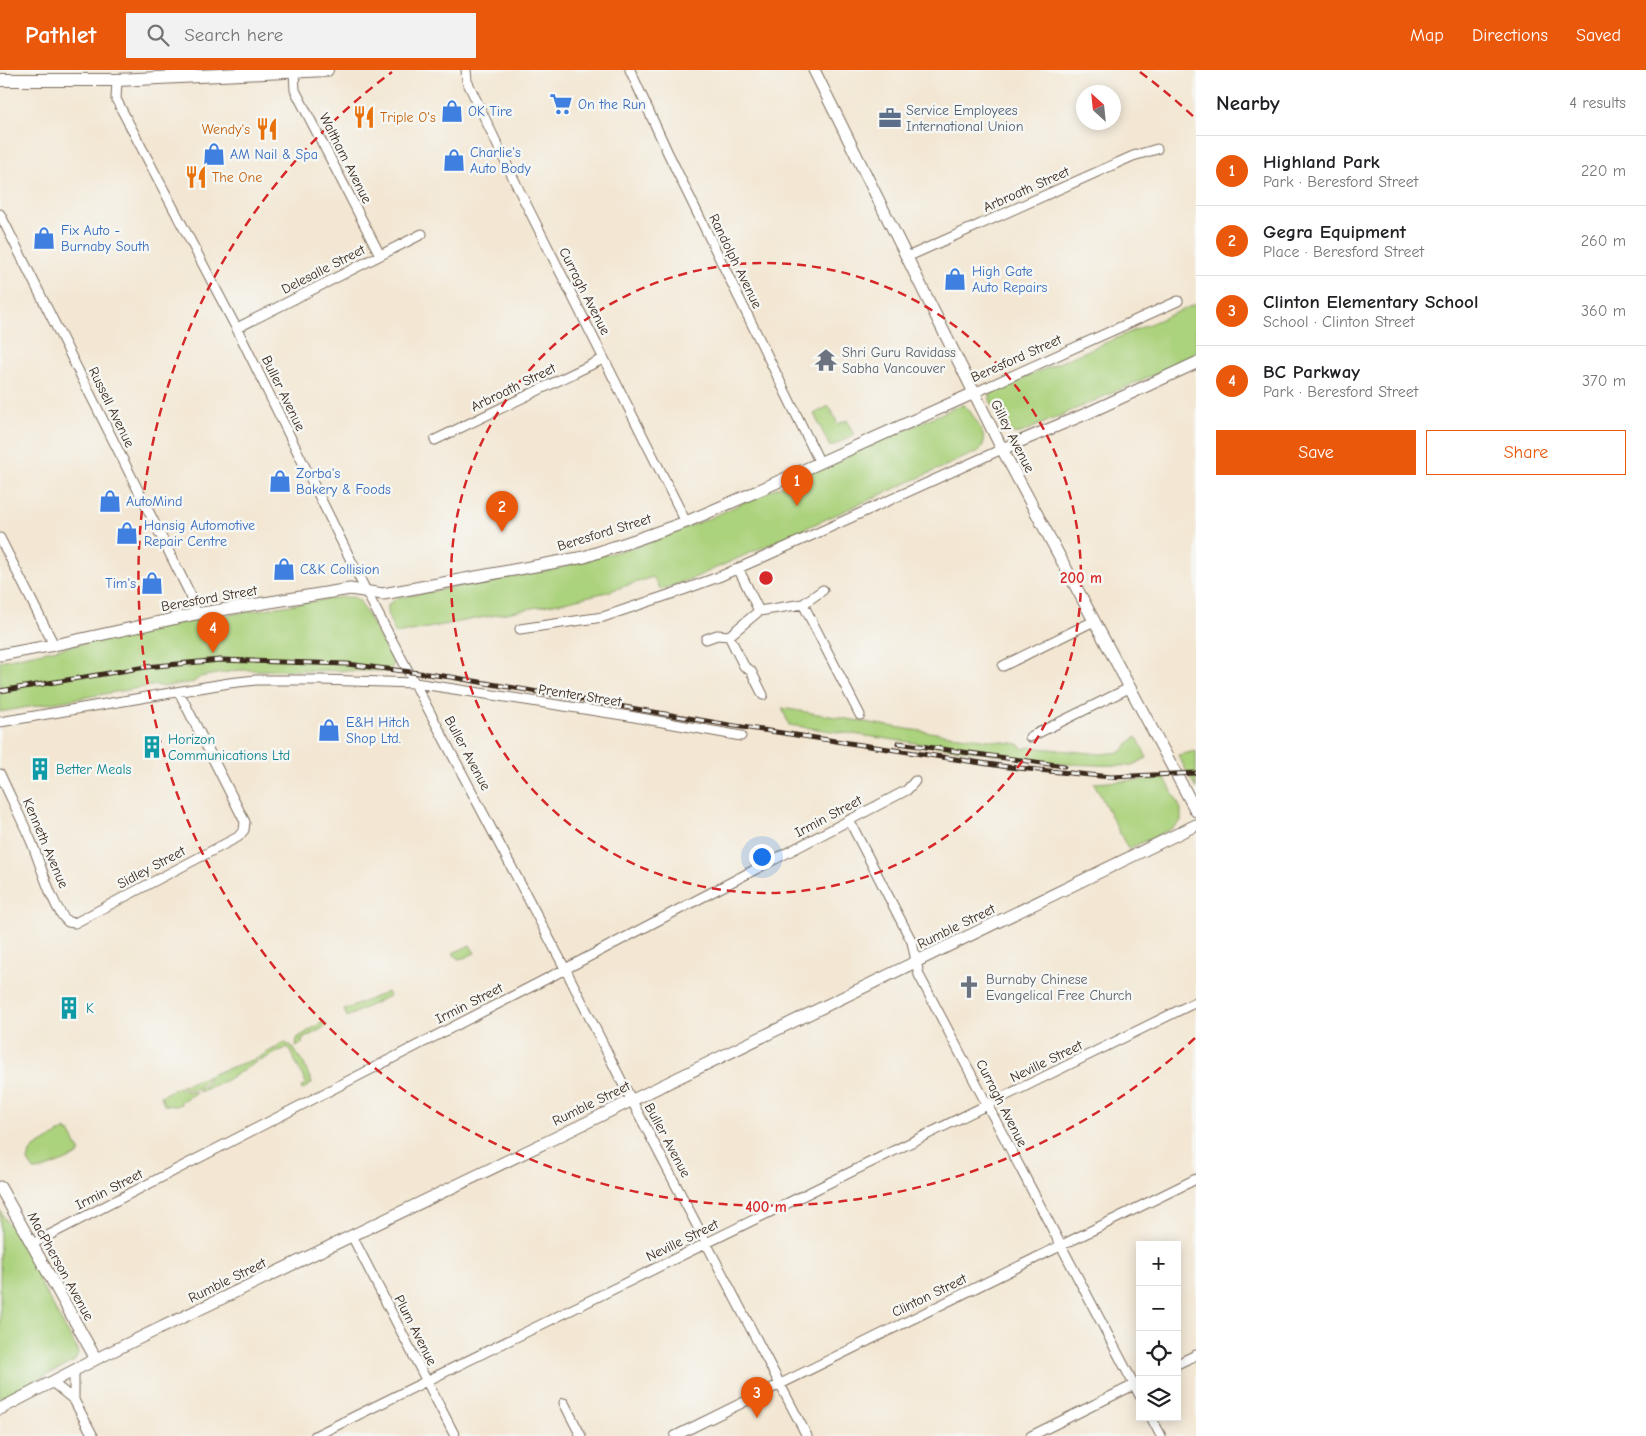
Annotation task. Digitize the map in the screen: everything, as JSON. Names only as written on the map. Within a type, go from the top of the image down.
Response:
[{"type":"main road","points":[[0,80],[117,80],[234,72],[327,70]]},
{"type":"street","name":"Curragh Avenue","points":[[466,70],[467,82],[478,106],[686,522]]},
{"type":"street","name":"Randolph Avenue","points":[[630,70],[668,153],[820,463]]},
{"type":"street","name":"Gilley Avenue","points":[[814,70],[1002,449],[1196,811]]},
{"type":"street","name":"Waltham Avenue","points":[[294,72],[295,90],[380,255]]},
{"type":"street","name":"Buller Avenue","points":[[117,80],[116,99],[237,328],[367,593],[565,969],[807,1436]]},
{"type":"street","name":"Arbroath Street","points":[[907,257],[1133,156],[1157,149]]},
{"type":"street","name":"Russell Avenue","points":[[0,214],[191,596],[196,614]]},
{"type":"street","name":"Delesalle Street","points":[[237,328],[422,234]]},
{"type":"street","name":"Beresford Street","points":[[0,655],[54,646],[196,614],[350,589],[383,594],[584,557],[686,522],[1178,301]]},
{"type":"street","name":"Arbroath Street","points":[[435,440],[603,358]]},
{"type":"street","points":[[520,629],[603,617],[683,590],[738,568],[1002,449],[1088,413],[1196,362]]},
{"type":"street","points":[[0,538],[54,646]]},
{"type":"street","points":[[738,568],[759,611]]},
{"type":"street","points":[[706,639],[717,635],[729,636],[759,611],[803,604],[823,590]]},
{"type":"street","points":[[803,604],[860,715]]},
{"type":"street","points":[[1003,666],[1094,621]]},
{"type":"street","points":[[729,636],[744,666],[751,671],[763,696]]},
{"type":"street","points":[[0,722],[256,680],[415,683]]},
{"type":"street","name":"Prenter Street","points":[[415,683],[629,716],[741,736]]},
{"type":"street","points":[[1030,737],[1129,688]]},
{"type":"street","name":"Sidley Street","points":[[68,922],[75,923],[238,837],[244,830],[245,822],[179,692]]},
{"type":"street","name":"Kenneth Avenue","points":[[0,774],[32,843],[41,871],[61,912],[68,922]]},
{"type":"street","name":"Irmin Street","points":[[32,1244],[907,790],[915,781]]},
{"type":"street","name":"Curragh Avenue","points":[[849,820],[912,942],[919,974],[1061,1246],[1136,1381]]},
{"type":"street","name":"Rumble Street","points":[[0,1409],[96,1360],[1196,825]]},
{"type":"street","name":"Neville Street","points":[[315,1436],[1196,1002]]},
{"type":"street","name":"Clinton Street","points":[[675,1436],[1196,1179]]},
{"type":"street","name":"MacPherson Avenue","points":[[0,1187],[96,1360]]},
{"type":"street","name":"Plum Avenue","points":[[352,1236],[455,1436]]},
{"type":"street","points":[[1181,1362],[1196,1355]]},
{"type":"street","points":[[74,1371],[74,1400]]},
{"type":"street","points":[[52,1383],[74,1400],[93,1436]]},
{"type":"street","points":[[1031,1436],[1136,1384]]},
{"type":"street","points":[[564,1403],[581,1436]]},
{"type":"street","points":[[1153,1421],[1161,1436]]},
{"type":"green space","points":[[1196,304],[1196,356],[1021,433],[1014,434],[1004,429],[990,400],[990,394],[993,391]]},
{"type":"green space","points":[[963,405],[973,415],[983,436],[984,443],[979,451],[696,577],[661,590],[653,577],[607,592],[564,602],[396,634],[391,623],[388,605],[396,598],[555,569],[644,544],[703,521]]},
{"type":"green space","points":[[829,406],[838,424],[847,420],[854,435],[830,447],[814,414]]},
{"type":"green space","points":[[340,597],[353,597],[359,600],[394,664],[389,671],[239,670],[200,677],[194,682],[162,687],[156,685],[0,712],[0,661],[190,621]]},
{"type":"green space","points":[[782,708],[907,729],[1019,744],[1023,749],[1029,747],[1101,754],[1121,752],[1135,737],[1138,739],[1147,758],[1130,766],[1063,764],[789,725]]},
{"type":"green space","points":[[1196,751],[1196,789],[1178,755]]},
{"type":"green space","points":[[1165,778],[1181,809],[1181,821],[1173,828],[1128,849],[1094,783]]},
{"type":"green space","points":[[470,945],[475,953],[458,959],[453,953]]},
{"type":"green space","points":[[387,992],[389,996],[347,1017],[344,1010]]},
{"type":"green space","points":[[324,1021],[327,1026],[301,1040],[303,1043],[296,1047],[297,1038]]},
{"type":"green space","points":[[285,1043],[292,1046],[304,1064],[312,1083],[302,1090],[301,1087],[306,1083],[288,1047],[260,1061],[258,1058],[275,1048],[276,1050],[278,1049],[277,1046]]},
{"type":"green space","points":[[257,1058],[256,1062],[227,1080],[199,1092],[198,1090],[206,1085],[210,1075]]},
{"type":"green space","points":[[208,1076],[203,1084],[197,1088],[190,1089],[181,1086]]},
{"type":"green space","points":[[178,1087],[186,1091],[197,1092],[176,1106],[164,1105],[161,1096]]},
{"type":"green space","points":[[66,1129],[67,1132],[69,1131],[80,1152],[78,1153],[79,1155],[41,1170],[34,1170],[28,1161],[30,1152]]},
{"type":"green space","points":[[0,1210],[7,1223],[15,1227],[32,1256],[40,1272],[39,1281],[78,1354],[75,1361],[0,1398]]},
{"type":"railway","points":[[0,691],[146,667],[220,660],[347,664],[451,677],[729,725],[1008,767],[1111,777],[1196,773]]},
{"type":"railway","points":[[898,743],[1064,766]]},
{"type":"place","name":"On the Run","points":[[561,104]]},
{"type":"place","name":"OK Tire","points":[[452,111]]},
{"type":"place","name":"Triple O's","points":[[364,117]]},
{"type":"place","name":"Service Employees International Union","points":[[890,118]]},
{"type":"place","name":"Wendy's","points":[[267,129]]},
{"type":"place","name":"AM Nail & Spa","points":[[214,154]]},
{"type":"place","name":"Charlie's Auto Body","points":[[454,160]]},
{"type":"place","name":"The One","points":[[196,177]]},
{"type":"place","name":"Fix Auto - Burnaby South","points":[[44,238]]},
{"type":"place","name":"High Gate Auto Repairs","points":[[955,279]]},
{"type":"place","name":"Shri Guru Ravidass Sabha Vancouver","points":[[826,360]]},
{"type":"place","name":"Zorba's Bakery & Foods","points":[[280,481]]},
{"type":"place","name":"AutoMind","points":[[110,501]]},
{"type":"place","name":"Highland Park","points":[[797,506]]},
{"type":"place","name":"Gegra Equipment","points":[[502,532]]},
{"type":"place","name":"Hansig Automotive Repair Centre","points":[[127,533]]},
{"type":"place","name":"C&K Collision","points":[[284,569]]},
{"type":"place","name":"Tim's","points":[[152,583]]},
{"type":"place","name":"BC Parkway","points":[[213,653]]},
{"type":"place","name":"E&H Hitch Shop Ltd.","points":[[329,730]]},
{"type":"place","name":"Horizon Communications Ltd","points":[[152,747]]},
{"type":"place","name":"Better Meals","points":[[40,769]]},
{"type":"place","name":"Burnaby Chinese Evangelical Free Church","points":[[969,987]]},
{"type":"place","name":"K","points":[[69,1008]]},
{"type":"place","name":"Clinton Elementary School","points":[[757,1418]]}]
